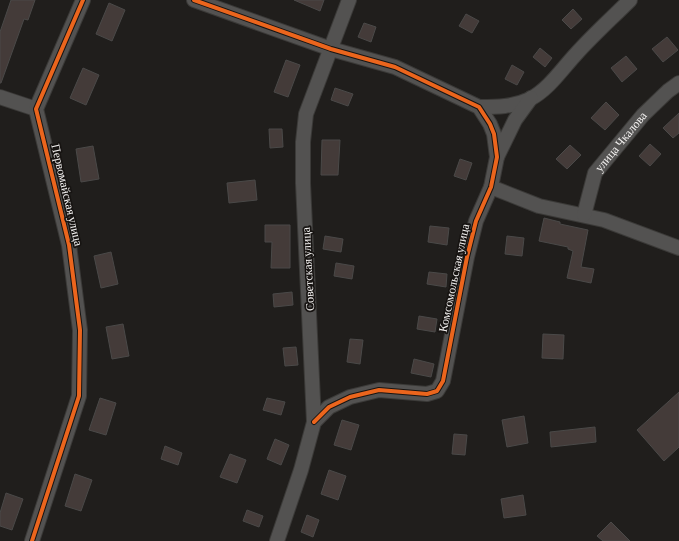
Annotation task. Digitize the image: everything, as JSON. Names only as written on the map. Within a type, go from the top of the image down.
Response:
[{"type":"street","points":[[0,97],[36,109],[83,0]]},
{"type":"street","name":"Комсомольская улица","points":[[194,0],[331,49],[395,67],[479,107],[514,105],[531,98],[544,90],[587,43],[630,0]]},
{"type":"street","name":"Советская улица","points":[[277,541],[301,470],[314,422],[303,183],[303,142],[306,114],[349,0]]},
{"type":"street","name":"улица Чкалова","points":[[584,215],[595,173],[643,115],[668,91],[679,83]]},
{"type":"street","name":"Комсомольская улица","points":[[314,422],[329,407],[350,397],[379,390],[427,394],[437,391],[443,381],[476,221],[491,187],[497,157],[515,120],[531,98]]},
{"type":"street","name":"Комсомольская улица","points":[[479,107],[490,124],[494,134],[497,157]]},
{"type":"street","name":"Первомайская улица","points":[[32,541],[79,396],[80,330],[69,245],[36,109]]},
{"type":"street","points":[[491,187],[539,206],[604,220],[679,248]]},
{"type":"building","points":[[11,0],[35,0],[28,20],[24,19],[0,83],[0,32]]},
{"type":"building","points":[[294,0],[324,0],[320,11]]},
{"type":"building","points":[[109,3],[125,10],[112,41],[96,34]]},
{"type":"building","points":[[573,9],[582,19],[571,29],[562,20]]},
{"type":"building","points":[[466,14],[479,21],[472,33],[459,26]]},
{"type":"building","points":[[364,23],[376,27],[371,42],[358,37]]},
{"type":"building","points":[[667,37],[678,50],[663,62],[652,49]]},
{"type":"building","points":[[540,48],[552,58],[545,67],[533,57]]},
{"type":"building","points":[[626,56],[637,69],[622,82],[611,68]]},
{"type":"building","points":[[286,60],[300,65],[288,97],[274,92]]},
{"type":"building","points":[[512,65],[524,72],[517,85],[505,79]]},
{"type":"building","points":[[83,68],[99,75],[86,105],[70,98]]},
{"type":"building","points":[[335,88],[353,94],[348,106],[331,100]]},
{"type":"building","points":[[606,102],[619,115],[605,130],[591,118]]},
{"type":"building","points":[[679,113],[679,133],[673,138],[663,128]]},
{"type":"building","points":[[269,129],[282,129],[283,147],[270,148]]},
{"type":"building","points":[[322,140],[340,140],[338,175],[321,175]]},
{"type":"building","points":[[650,144],[661,154],[650,166],[639,156]]},
{"type":"building","points":[[570,145],[581,155],[567,169],[556,159]]},
{"type":"building","points":[[93,146],[99,179],[81,182],[76,149]]},
{"type":"building","points":[[460,159],[472,163],[466,180],[454,176]]},
{"type":"building","points":[[255,180],[257,200],[229,203],[227,183]]},
{"type":"building","points":[[544,218],[560,222],[560,224],[588,230],[581,267],[594,269],[591,283],[567,278],[573,251],[568,249],[568,247],[539,241]]},
{"type":"building","points":[[265,225],[290,225],[290,268],[271,268],[272,242],[265,242]]},
{"type":"building","points":[[430,226],[449,228],[447,245],[428,242]]},
{"type":"building","points":[[325,236],[343,239],[341,252],[323,249]]},
{"type":"building","points":[[507,236],[524,238],[522,256],[505,254]]},
{"type":"building","points":[[111,252],[118,284],[101,288],[94,256]]},
{"type":"building","points":[[336,263],[354,266],[352,279],[334,276]]},
{"type":"building","points":[[429,272],[447,274],[446,287],[427,284]]},
{"type":"building","points":[[292,292],[293,305],[274,307],[273,294]]},
{"type":"building","points":[[419,316],[437,319],[435,332],[417,329]]},
{"type":"building","points":[[123,324],[129,356],[112,359],[106,327]]},
{"type":"building","points":[[543,334],[564,335],[563,359],[542,358]]},
{"type":"building","points":[[350,339],[363,340],[360,364],[347,362]]},
{"type":"building","points":[[296,347],[298,365],[285,366],[283,348]]},
{"type":"building","points":[[414,359],[434,364],[431,377],[411,373]]},
{"type":"building","points":[[679,392],[679,447],[664,461],[637,430]]},
{"type":"building","points":[[100,398],[116,403],[106,435],[89,430]]},
{"type":"building","points":[[267,398],[285,402],[281,415],[263,410]]},
{"type":"building","points":[[524,416],[528,443],[507,447],[502,420]]},
{"type":"building","points":[[342,420],[359,425],[351,450],[334,445]]},
{"type":"building","points":[[595,427],[596,442],[551,447],[550,432]]},
{"type":"building","points":[[454,434],[467,435],[465,455],[452,454]]},
{"type":"building","points":[[275,439],[289,445],[281,465],[267,459]]},
{"type":"building","points":[[165,446],[182,453],[178,465],[161,459]]},
{"type":"building","points":[[230,454],[246,460],[237,483],[220,477]]},
{"type":"building","points":[[329,470],[346,476],[338,500],[321,494]]},
{"type":"building","points":[[75,474],[92,480],[81,511],[65,506]]},
{"type":"building","points":[[6,493],[23,499],[12,530],[0,526],[0,513]]},
{"type":"building","points":[[523,495],[526,515],[504,518],[501,499]]},
{"type":"building","points":[[247,510],[263,516],[259,527],[243,521]]},
{"type":"building","points":[[307,515],[319,520],[313,537],[301,532]]},
{"type":"building","points":[[611,522],[630,541],[603,541],[597,536]]},
{"type":"cycle path","points":[[32,541],[79,396],[80,330],[69,245],[36,109],[83,0]]},
{"type":"cycle path","points":[[194,0],[331,49],[395,67],[479,107],[490,124],[494,134],[497,157],[491,187],[476,221],[467,257],[443,381],[437,391],[427,394],[379,390],[350,397],[329,407],[314,422]]}]
